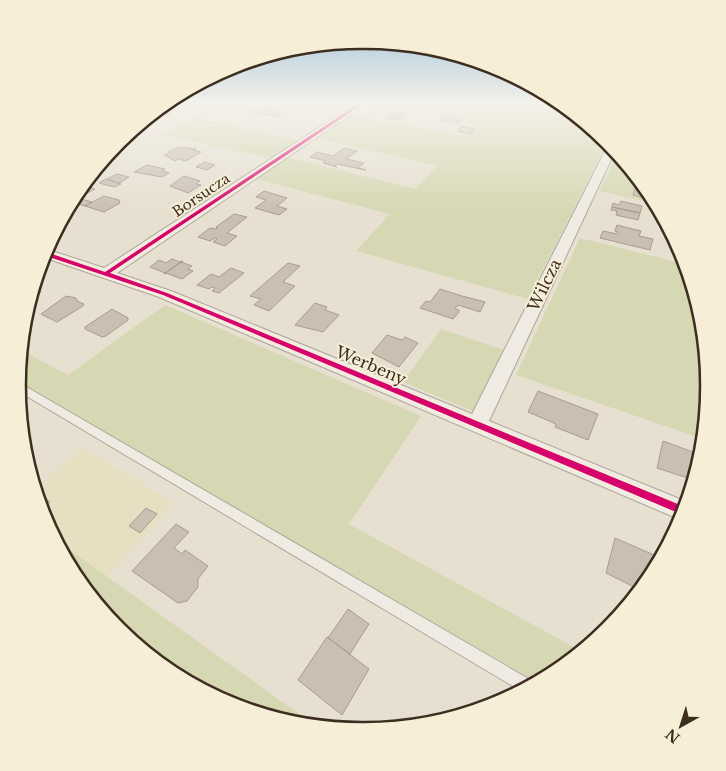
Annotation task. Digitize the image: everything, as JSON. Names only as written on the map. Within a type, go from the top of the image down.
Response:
[{"type":"street","name":"Borsucza","points":[[105,274],[307,140]]},
{"type":"street","name":"Wilcza","points":[[477,424],[608,155]]},
{"type":"street","name":"Werbeny","points":[[52,256],[165,294],[676,508]]},
{"type":"lane","points":[[26,391],[521,683]]},
{"type":"shaded area","points":[[83,448],[175,503],[107,577],[69,549],[52,514],[41,483]]},
{"type":"green space","points":[[188,140],[299,141],[272,159]]},
{"type":"green space","points":[[324,140],[594,140],[604,150],[528,299],[356,251],[390,214],[256,179],[286,157],[415,189],[437,166]]},
{"type":"green space","points":[[614,161],[645,202],[599,191]]},
{"type":"green space","points":[[580,238],[676,262],[688,298],[697,342],[700,386],[696,436],[516,375]]},
{"type":"green space","points":[[165,305],[421,416],[349,524],[575,648],[530,678],[26,388],[28,354],[68,375]]},
{"type":"green space","points":[[441,329],[504,350],[475,412],[403,382]]},
{"type":"green space","points":[[68,549],[303,717],[276,711],[234,697],[195,677],[158,653],[110,608],[83,573]]},
{"type":"building","points":[[180,147],[196,149],[193,150],[201,152],[186,161],[178,159],[175,161],[164,155]]},
{"type":"building","points":[[344,148],[357,151],[346,159],[364,163],[358,168],[366,170],[337,164],[335,166],[337,167],[323,163],[326,161],[310,157],[317,152],[333,156]]},
{"type":"building","points":[[205,162],[215,165],[207,170],[196,167]]},
{"type":"building","points":[[147,165],[165,169],[162,171],[169,173],[162,177],[134,172]]},
{"type":"building","points":[[117,174],[129,177],[119,183],[107,179]]},
{"type":"building","points":[[184,176],[200,181],[196,184],[201,185],[188,193],[170,186]]},
{"type":"building","points":[[106,179],[121,184],[114,187],[99,183]]},
{"type":"building","points":[[91,188],[95,189],[86,194]]},
{"type":"building","points":[[635,189],[637,190],[642,197],[633,195]]},
{"type":"building","points":[[264,191],[287,198],[277,206],[287,209],[279,215],[255,208],[266,200],[256,197]]},
{"type":"building","points":[[104,196],[119,200],[120,203],[104,212],[85,206]]},
{"type":"building","points":[[82,199],[92,202],[85,206],[79,204]]},
{"type":"building","points":[[621,201],[642,206],[640,213],[612,207],[613,203],[619,205]]},
{"type":"building","points":[[612,207],[640,213],[638,220],[616,215],[617,211],[611,210]]},
{"type":"building","points":[[234,214],[247,217],[227,233],[237,236],[225,246],[213,242],[217,239],[215,238],[210,241],[198,237],[210,228],[218,228],[216,227]]},
{"type":"building","points":[[617,225],[641,231],[639,236],[653,239],[650,250],[600,238],[603,231],[617,234],[618,232],[615,231]]},
{"type":"building","points":[[172,259],[182,261],[164,274],[150,267],[159,260],[166,263]]},
{"type":"building","points":[[181,262],[192,266],[188,269],[193,271],[182,279],[164,274]]},
{"type":"building","points":[[288,263],[300,266],[283,282],[295,286],[269,311],[254,305],[261,299],[250,296]]},
{"type":"building","points":[[231,268],[244,273],[219,293],[212,291],[215,288],[209,289],[197,285],[211,274],[219,277]]},
{"type":"building","points":[[440,289],[485,302],[480,312],[458,305],[455,309],[459,310],[459,312],[453,319],[420,308],[426,301],[430,302]]},
{"type":"building","points":[[66,296],[76,298],[77,301],[84,304],[83,306],[57,322],[41,314]]},
{"type":"building","points":[[315,303],[327,307],[325,310],[339,315],[323,332],[295,325]]},
{"type":"building","points":[[112,309],[128,318],[128,320],[102,337],[85,329],[85,327]]},
{"type":"building","points":[[387,335],[402,340],[405,337],[418,343],[399,367],[372,353]]},
{"type":"building","points":[[538,391],[598,414],[588,440],[555,427],[556,424],[528,412]]},
{"type":"building","points":[[663,441],[693,452],[687,478],[657,468]]},
{"type":"building","points":[[146,508],[157,514],[140,533],[129,526]]},
{"type":"building","points":[[176,524],[189,532],[174,548],[182,554],[185,550],[208,566],[198,579],[198,587],[187,601],[178,603],[132,571]]},
{"type":"building","points":[[615,538],[654,555],[633,587],[606,573]]},
{"type":"building","points":[[348,609],[369,624],[350,654],[328,638]]},
{"type":"building","points":[[327,637],[369,669],[342,715],[298,680]]},
{"type":"cycle path","points":[[105,274],[307,140]]},
{"type":"cycle path","points":[[53,256],[165,294],[676,508]]}]
